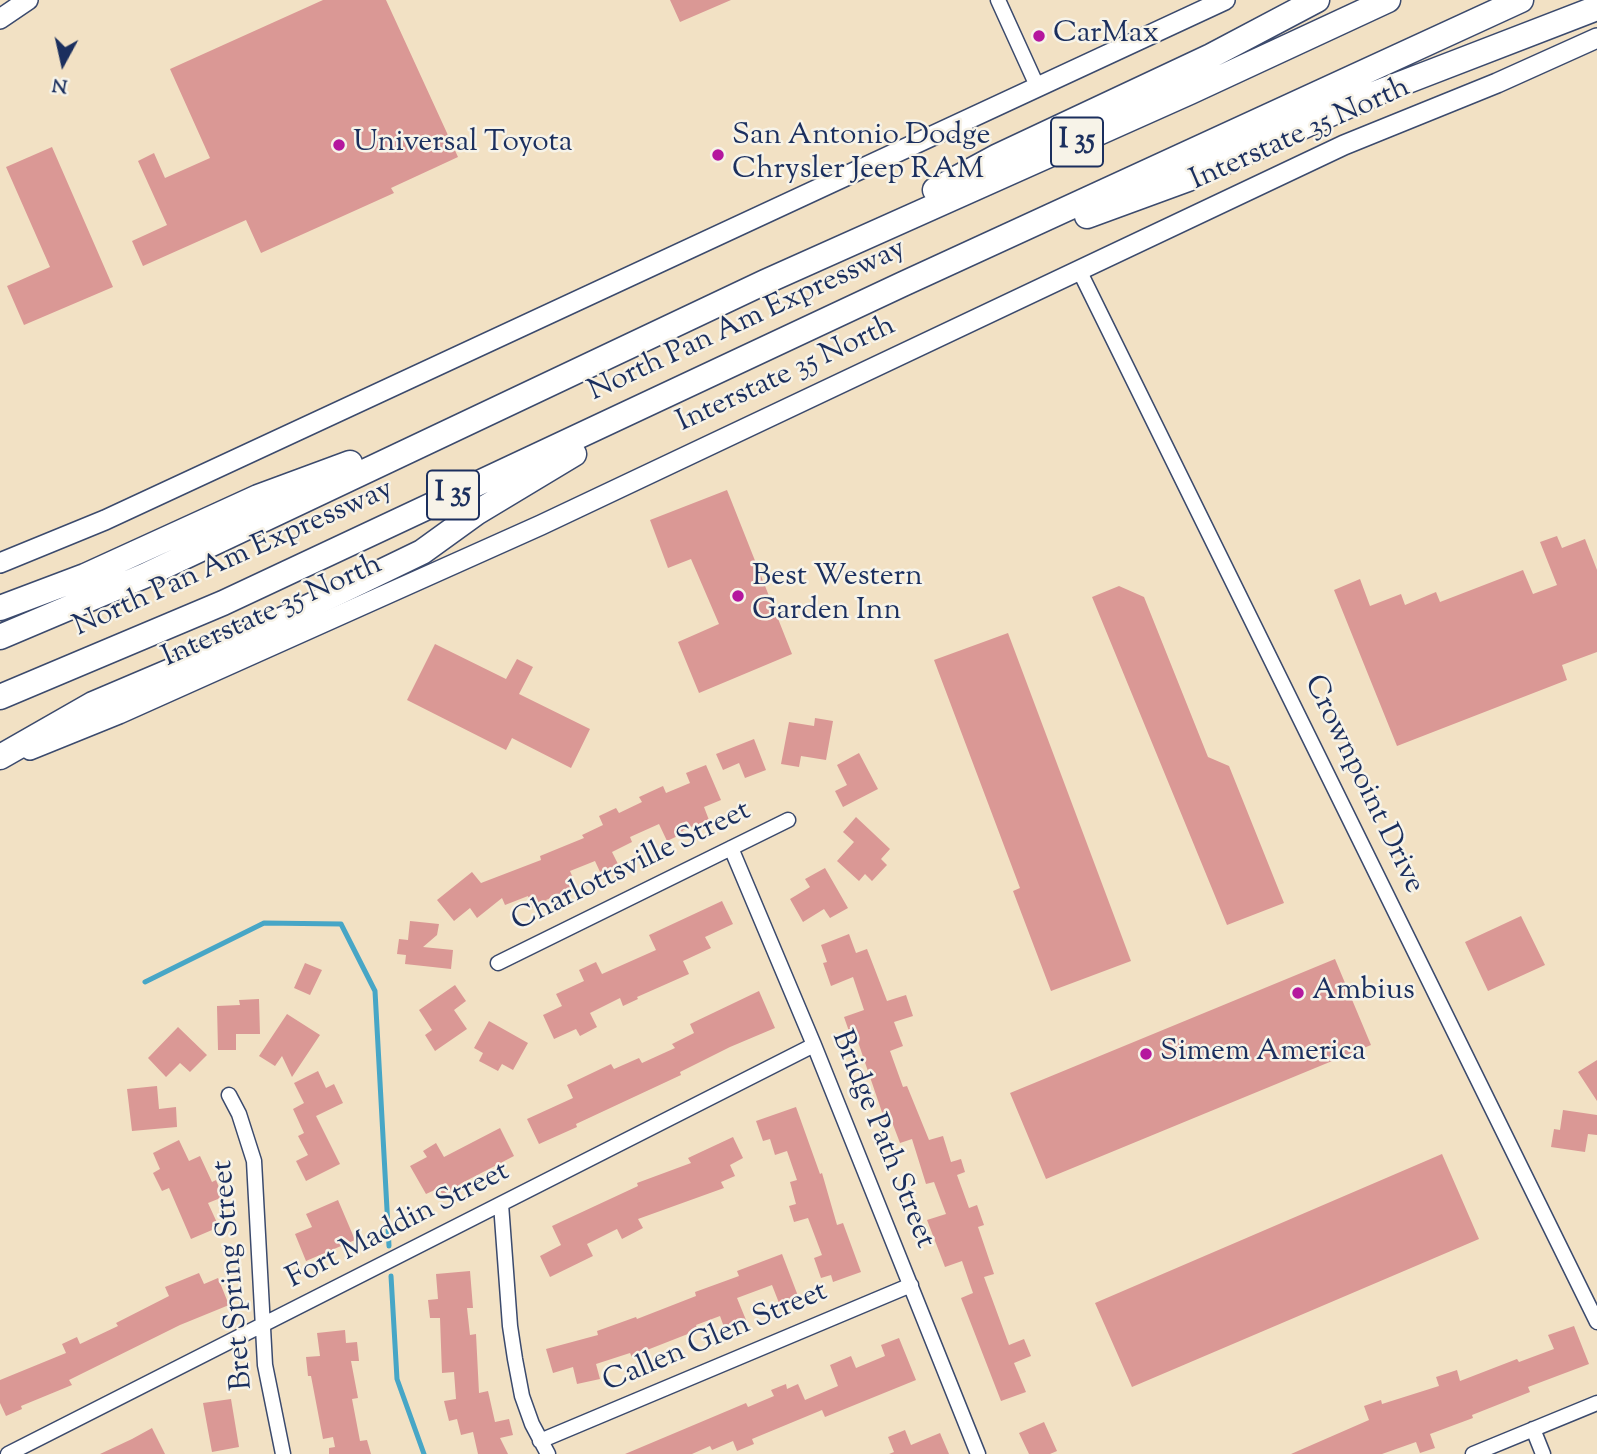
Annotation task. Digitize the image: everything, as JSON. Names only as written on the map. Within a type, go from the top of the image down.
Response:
[{"type":"highway","points":[[765,282],[998,156],[1211,56],[1317,0]]},
{"type":"highway","name":"North Pan Am Expressway","points":[[0,637],[144,576],[765,282],[1190,92],[1388,0]]},
{"type":"highway","name":"North Pan Am Expressway","points":[[0,697],[223,603],[903,284],[1521,0]]},
{"type":"highway","points":[[903,284],[1188,179],[1374,94],[1597,8]]},
{"type":"highway","points":[[0,608],[85,576],[258,498],[521,398]]},
{"type":"highway","points":[[0,759],[93,704],[226,647],[422,552],[476,513],[586,447],[651,402]]},
{"type":"main road","points":[[0,19],[28,0]]},
{"type":"main road","points":[[0,563],[105,520],[1225,0]]},
{"type":"main road","name":"Interstate 35 North","points":[[0,759],[120,714],[541,525],[1343,145],[1497,83],[1597,38]]},
{"type":"street","points":[[998,0],[1038,88]]},
{"type":"street","name":"Crownpoint Drive","points":[[1079,270],[1597,1322]]},
{"type":"street","name":"Charlottsville Street","points":[[498,963],[788,820]]},
{"type":"street","name":"Bridge Path Street","points":[[731,848],[814,1045],[978,1454]]},
{"type":"street","name":"Fort Maddin Street","points":[[8,1454],[814,1045]]},
{"type":"street","name":"Bret Spring Street","points":[[229,1095],[239,1114],[254,1161],[265,1365],[283,1454]]},
{"type":"street","points":[[501,1204],[515,1359],[522,1396],[544,1448]]},
{"type":"street","name":"Callen Glen Street","points":[[544,1448],[911,1285]]},
{"type":"street","points":[[1473,1454],[1597,1403]]},
{"type":"street","points":[[1533,1429],[1543,1454]]},
{"type":"building","points":[[323,0],[386,0],[458,157],[391,188],[394,193],[261,253],[246,220],[143,266],[132,241],[167,225],[138,161],[154,153],[165,178],[210,158],[170,69]]},
{"type":"building","points":[[670,0],[731,0],[680,22]]},
{"type":"building","points":[[52,147],[113,287],[24,325],[7,286],[50,267],[6,167]]},
{"type":"building","name":"Best Western Garden Inn","points":[[727,490],[792,654],[699,693],[678,642],[719,624],[691,559],[668,568],[650,520]]},
{"type":"building","points":[[1557,536],[1562,548],[1585,539],[1597,570],[1597,652],[1562,665],[1567,680],[1397,746],[1334,590],[1360,579],[1370,606],[1401,594],[1405,605],[1436,592],[1440,602],[1523,570],[1533,594],[1557,585],[1540,542]]},
{"type":"building","points":[[1119,586],[1144,597],[1208,757],[1229,766],[1284,903],[1227,925],[1092,597]]},
{"type":"building","points":[[1008,633],[1131,961],[1051,991],[1013,891],[1020,888],[934,660]]},
{"type":"building","points":[[435,644],[506,679],[517,659],[533,667],[519,694],[590,729],[571,768],[512,738],[506,750],[407,700]]},
{"type":"building","points":[[815,718],[833,721],[826,760],[801,756],[799,767],[781,764],[789,722],[814,726]]},
{"type":"building","points":[[754,739],[766,770],[745,778],[739,763],[723,770],[716,754]]},
{"type":"building","points":[[859,753],[878,789],[843,807],[835,791],[847,785],[837,765]]},
{"type":"building","points":[[706,765],[721,800],[704,807],[709,820],[683,830],[684,833],[667,841],[659,824],[630,837],[632,842],[612,852],[619,866],[601,874],[595,861],[570,871],[577,887],[532,908],[528,896],[505,905],[502,898],[477,918],[470,908],[454,921],[437,900],[472,872],[481,883],[541,860],[540,856],[584,838],[582,835],[603,825],[599,816],[616,808],[619,813],[642,802],[639,797],[663,786],[666,793],[690,783],[686,773]]},
{"type":"building","points":[[856,817],[890,849],[881,859],[887,865],[872,881],[865,874],[859,881],[837,861],[854,842],[843,832]]},
{"type":"building","points":[[825,868],[848,908],[830,918],[824,909],[803,922],[790,899],[810,887],[805,879]]},
{"type":"building","points":[[722,901],[733,924],[705,937],[711,948],[683,961],[689,974],[623,1006],[620,998],[590,1013],[597,1027],[580,1036],[576,1029],[554,1039],[543,1015],[562,1006],[556,994],[584,981],[579,970],[596,962],[602,974],[656,950],[649,935]]},
{"type":"building","points":[[1521,916],[1545,965],[1488,991],[1465,942]]},
{"type":"building","points":[[410,921],[439,924],[437,935],[423,947],[453,950],[451,969],[405,964],[406,955],[397,954],[399,939],[408,940]]},
{"type":"building","points":[[849,934],[856,953],[867,949],[887,1001],[906,995],[913,1016],[894,1022],[903,1046],[890,1051],[903,1087],[907,1086],[929,1140],[943,1136],[951,1162],[961,1159],[965,1172],[957,1175],[969,1208],[977,1205],[984,1225],[978,1227],[994,1274],[984,1277],[1009,1345],[1024,1339],[1031,1356],[1014,1363],[1026,1392],[1001,1401],[961,1298],[973,1293],[962,1261],[945,1267],[927,1220],[946,1214],[934,1182],[926,1184],[912,1139],[900,1143],[892,1122],[886,1124],[856,1036],[851,1037],[844,1017],[864,1010],[853,977],[831,986],[823,963],[827,962],[821,945]]},
{"type":"building","points":[[1335,959],[1371,1045],[1046,1179],[1010,1093]]},
{"type":"building","points":[[305,963],[322,970],[310,995],[294,988]]},
{"type":"building","points":[[455,985],[466,1001],[454,1010],[467,1029],[435,1051],[425,1035],[432,1030],[419,1010]]},
{"type":"building","points":[[759,991],[775,1028],[730,1047],[680,1072],[681,1075],[539,1144],[527,1119],[573,1098],[567,1085],[611,1064],[614,1069],[639,1058],[642,1063],[675,1048],[672,1044],[694,1033],[690,1024]]},
{"type":"building","points":[[259,999],[260,1034],[236,1034],[236,1050],[218,1050],[217,1006],[240,1005],[239,1000]]},
{"type":"building","points":[[287,1014],[320,1035],[292,1077],[282,1056],[275,1066],[259,1056]]},
{"type":"building","points":[[489,1021],[528,1043],[513,1070],[502,1064],[498,1071],[479,1061],[483,1053],[474,1048]]},
{"type":"building","points":[[178,1027],[207,1055],[190,1072],[180,1063],[166,1077],[148,1058]]},
{"type":"building","points":[[1597,1060],[1597,1101],[1578,1072]]},
{"type":"building","points":[[318,1071],[326,1088],[334,1084],[343,1103],[316,1116],[340,1164],[306,1181],[296,1161],[308,1155],[298,1136],[304,1133],[293,1109],[304,1103],[294,1083]]},
{"type":"building","points":[[157,1086],[159,1109],[176,1107],[177,1127],[132,1131],[127,1089]]},
{"type":"building","points":[[796,1107],[820,1174],[822,1173],[837,1225],[843,1223],[861,1272],[833,1282],[831,1275],[821,1278],[814,1258],[822,1255],[808,1218],[794,1222],[789,1206],[796,1204],[790,1182],[797,1180],[787,1151],[775,1155],[770,1139],[763,1141],[756,1121]]},
{"type":"building","points":[[1563,1110],[1597,1115],[1597,1135],[1588,1134],[1585,1152],[1551,1147],[1554,1129],[1560,1130]]},
{"type":"building","points":[[500,1128],[514,1156],[460,1184],[461,1186],[443,1196],[439,1188],[426,1194],[410,1166],[427,1157],[423,1151],[436,1143],[444,1157]]},
{"type":"building","points":[[733,1137],[743,1158],[730,1165],[735,1176],[721,1182],[724,1188],[638,1219],[643,1228],[622,1239],[617,1229],[587,1244],[593,1256],[550,1277],[540,1256],[561,1245],[552,1226],[638,1186],[637,1183],[691,1163],[688,1158]]},
{"type":"building","points":[[179,1140],[189,1161],[200,1156],[212,1182],[216,1180],[223,1197],[208,1203],[219,1227],[191,1239],[169,1188],[162,1191],[153,1173],[160,1169],[153,1153]]},
{"type":"building","points":[[1442,1154],[1479,1239],[1132,1387],[1095,1303]]},
{"type":"building","points":[[338,1200],[355,1240],[306,1261],[295,1234],[312,1227],[306,1214]]},
{"type":"building","points":[[782,1254],[798,1296],[779,1303],[772,1285],[737,1298],[746,1320],[724,1327],[720,1316],[696,1325],[698,1330],[647,1350],[649,1354],[633,1359],[630,1353],[596,1364],[600,1379],[577,1384],[573,1367],[553,1373],[546,1349],[598,1335],[597,1331],[696,1296],[695,1292],[739,1276],[737,1271]]},
{"type":"building","points":[[470,1271],[473,1308],[467,1308],[470,1335],[476,1334],[479,1393],[488,1391],[495,1422],[509,1419],[513,1435],[500,1438],[508,1454],[478,1454],[473,1432],[461,1435],[457,1419],[449,1421],[444,1401],[456,1399],[454,1372],[442,1373],[440,1318],[430,1318],[428,1300],[438,1299],[436,1274]]},
{"type":"building","points":[[199,1273],[204,1284],[218,1278],[229,1305],[180,1325],[69,1380],[72,1385],[21,1406],[22,1409],[6,1416],[0,1403],[0,1380],[66,1353],[62,1344],[77,1337],[80,1344],[118,1326],[116,1323],[169,1296],[165,1287]]},
{"type":"building","points":[[1574,1326],[1589,1364],[1528,1387],[1530,1392],[1430,1434],[1435,1448],[1420,1453],[1416,1442],[1382,1454],[1291,1454],[1369,1420],[1364,1406],[1381,1400],[1382,1404],[1439,1386],[1436,1377],[1457,1370],[1460,1381],[1517,1359],[1519,1362],[1554,1349],[1548,1335]]},
{"type":"building","points":[[345,1330],[346,1343],[357,1342],[359,1361],[351,1361],[358,1398],[352,1399],[360,1441],[367,1440],[371,1454],[329,1454],[329,1448],[335,1447],[333,1437],[323,1439],[311,1376],[308,1376],[306,1357],[320,1356],[317,1333]]},
{"type":"building","points":[[899,1338],[916,1380],[825,1417],[822,1410],[752,1439],[754,1444],[737,1451],[733,1441],[712,1450],[710,1446],[692,1454],[625,1454],[746,1403],[748,1407],[774,1396],[771,1390],[786,1384],[787,1389],[798,1384],[805,1400],[838,1386],[830,1365],[851,1356],[856,1368],[885,1356],[881,1345]]},
{"type":"building","points":[[231,1399],[239,1447],[212,1452],[203,1403]]},
{"type":"building","points":[[1044,1422],[1057,1451],[1050,1454],[1029,1454],[1019,1433]]},
{"type":"building","points":[[152,1428],[165,1454],[100,1454],[132,1439]]},
{"type":"building","points":[[905,1430],[911,1445],[940,1433],[949,1454],[889,1454],[894,1452],[888,1437]]},
{"type":"waterway","points":[[145,982],[264,923],[341,924],[375,991],[389,1246]]},
{"type":"waterway","points":[[391,1276],[397,1379],[424,1454]]},
{"type":"place","name":"CarMax","points":[[1039,36]]},
{"type":"place","name":"Universal Toyota","points":[[339,145]]},
{"type":"place","name":"San Antonio Dodge Chrysler Jeep RAM","points":[[718,155]]},
{"type":"place","name":"Best Western Garden Inn","points":[[738,596]]},
{"type":"place","name":"Ambius","points":[[1298,993]]},
{"type":"place","name":"Simem America","points":[[1146,1054]]}]
